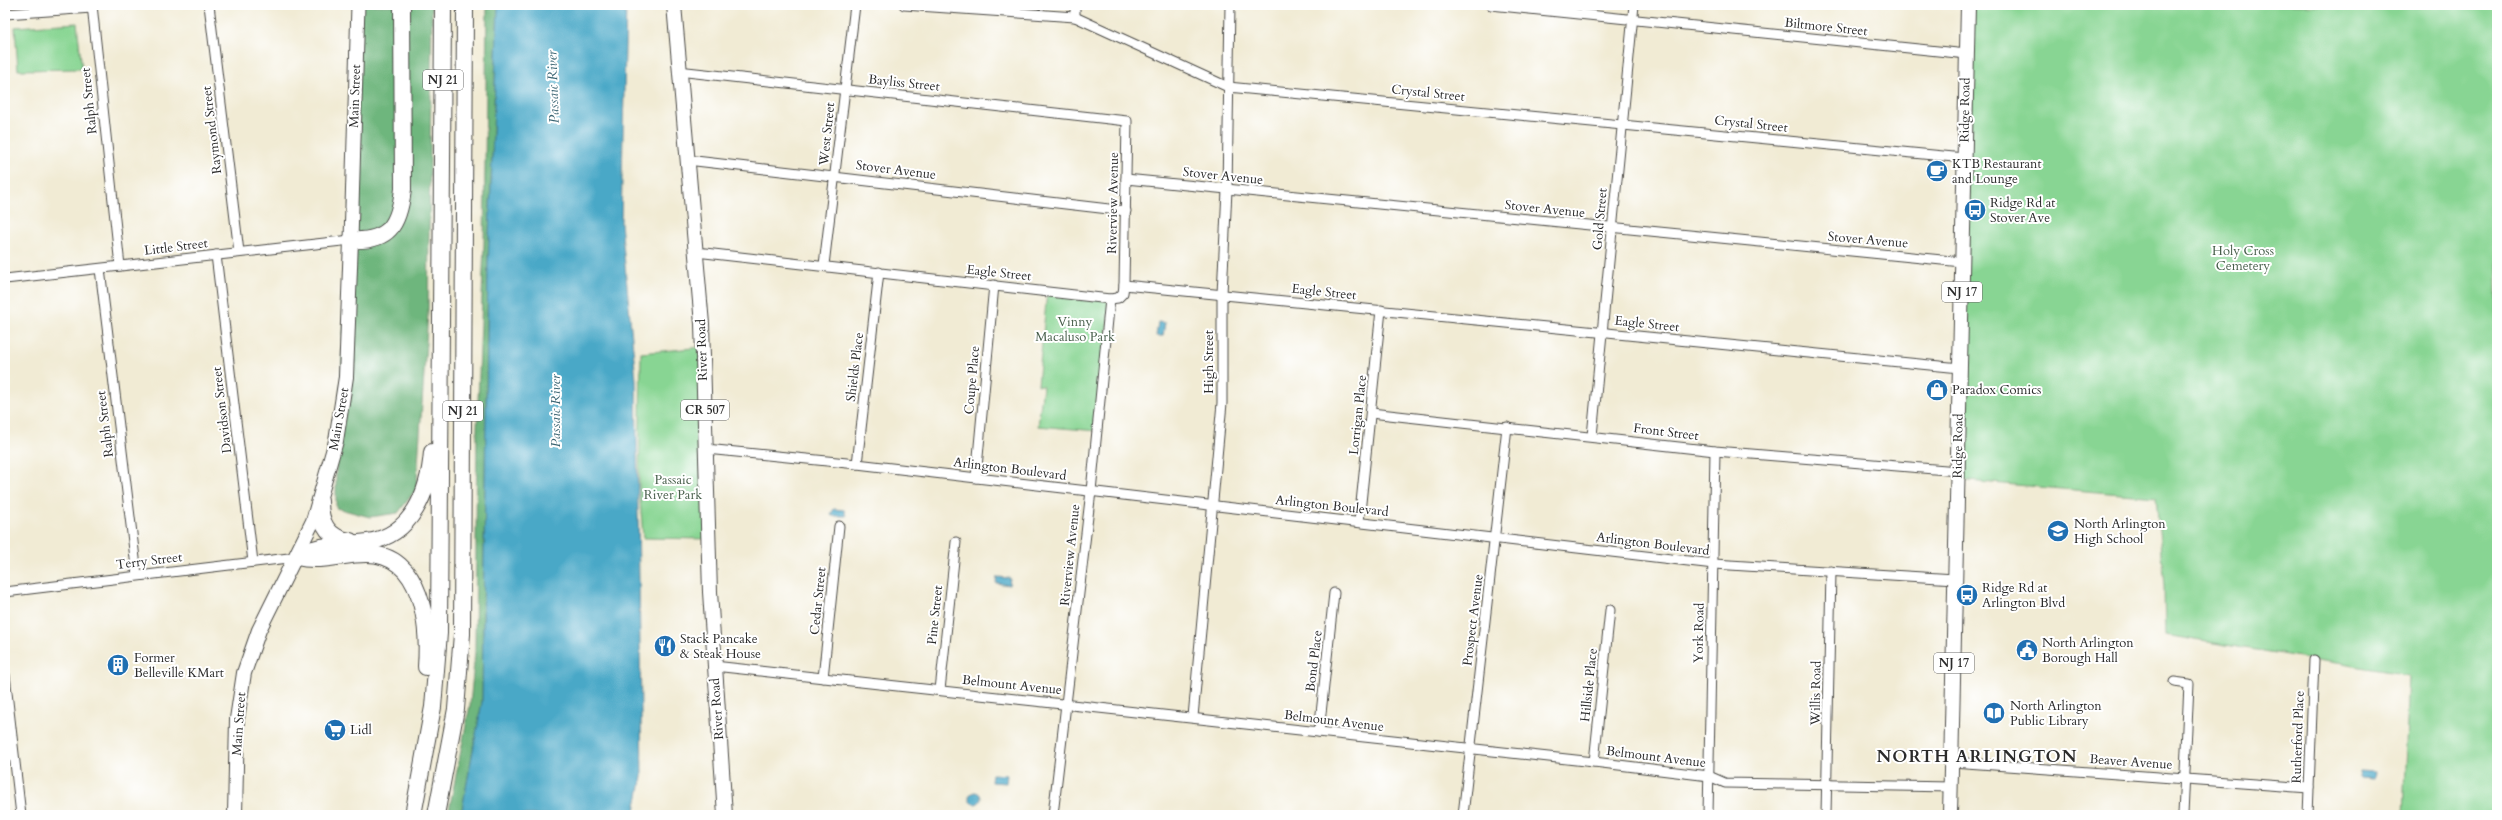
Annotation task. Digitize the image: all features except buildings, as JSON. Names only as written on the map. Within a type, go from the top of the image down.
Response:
[{"type":"highway","points":[[351,240],[373,240],[387,233],[394,223],[400,207],[403,189],[402,5]]},
{"type":"highway","name":"NJ 21","points":[[413,815],[433,707],[439,633],[443,5]]},
{"type":"highway","name":"NJ 21","points":[[436,815],[456,709],[462,634],[465,5]]},
{"type":"highway","points":[[297,557],[314,548],[368,542],[392,534],[403,526],[420,503],[429,476],[442,245]]},
{"type":"highway","points":[[320,501],[323,523],[336,538],[356,542],[368,542]]},
{"type":"highway","points":[[297,557],[314,560],[357,554],[379,555],[398,564],[412,582],[418,593],[425,619],[427,650],[413,815]]},
{"type":"main road","name":"River Road","points":[[674,5],[678,71],[702,324],[714,666],[725,815]]},
{"type":"main road","name":"Ridge Road","points":[[1950,815],[1968,5]]},
{"type":"main road","name":"Main Street","points":[[235,815],[237,719],[244,673],[259,630],[297,557],[320,501],[336,441],[342,409],[348,345],[351,240]]},
{"type":"street","name":"Raymond Street","points":[[209,5],[239,252]]},
{"type":"street","name":"Main Street","points":[[351,240],[358,5]]},
{"type":"street","name":"West Street","points":[[824,265],[855,5]]},
{"type":"street","name":"Crystal Street","points":[[904,5],[1075,17],[1228,87],[1964,158]]},
{"type":"street","points":[[1075,17],[1076,5]]},
{"type":"street","name":"High Street","points":[[1193,717],[1222,404],[1222,294],[1227,190],[1230,5]]},
{"type":"street","name":"Biltmore Street","points":[[1491,5],[1633,21],[1967,54]]},
{"type":"street","name":"Gold Street","points":[[1592,436],[1634,5]]},
{"type":"street","points":[[5,14],[92,6]]},
{"type":"street","name":"Ralph Street","points":[[92,6],[120,266]]},
{"type":"street","name":"Bayliss Street","points":[[678,71],[1127,121]]},
{"type":"street","name":"Riverview Avenue","points":[[1124,285],[1127,121]]},
{"type":"street","name":"Stover Avenue","points":[[687,160],[1126,211]]},
{"type":"street","name":"Stover Avenue","points":[[1126,179],[1612,229],[1962,262]]},
{"type":"street","name":"Little Street","points":[[5,279],[351,240]]},
{"type":"street","name":"Eagle Street","points":[[696,252],[824,265],[1110,299]]},
{"type":"street","name":"Davidson Street","points":[[216,255],[253,562]]},
{"type":"street","name":"Ralph Street","points":[[100,269],[137,575]]},
{"type":"street","name":"Shields Place","points":[[857,464],[879,272]]},
{"type":"street","points":[[1110,299],[1118,298],[1124,293],[1124,285]]},
{"type":"street","name":"Eagle Street","points":[[1124,285],[1960,368]]},
{"type":"street","name":"Coupe Place","points":[[976,478],[994,286]]},
{"type":"street","name":"Riverview Avenue","points":[[1053,815],[1091,491],[1110,299]]},
{"type":"street","name":"Lorrigan Place","points":[[1359,522],[1382,310]]},
{"type":"street","name":"Front Street","points":[[1371,413],[1592,436],[1715,451],[1958,471]]},
{"type":"street","name":"Prospect Avenue","points":[[1463,815],[1507,427]]},
{"type":"street","name":"Arlington Boulevard","points":[[706,449],[857,464],[1714,564],[1955,579]]},
{"type":"street","name":"York Road","points":[[1708,815],[1715,451]]},
{"type":"street","name":"Cedar Street","points":[[823,678],[839,526]]},
{"type":"street","name":"Pine Street","points":[[940,690],[956,542]]},
{"type":"street","name":"Terry Street","points":[[5,592],[297,557]]},
{"type":"street","name":"Willis Road","points":[[1826,815],[1831,571]]},
{"type":"street","name":"Bond Place","points":[[1318,732],[1334,593]]},
{"type":"street","name":"Hillside Place","points":[[1594,762],[1610,610]]},
{"type":"street","name":"Rutherford Place","points":[[2308,815],[2314,660]]},
{"type":"street","name":"Belmount Avenue","points":[[714,666],[1193,717],[1470,750],[1594,762],[1709,776],[1725,783],[1951,787]]},
{"type":"street","points":[[5,675],[21,815]]},
{"type":"street","points":[[2174,682],[2189,684],[2183,815]]},
{"type":"street","name":"Beaver Avenue","points":[[1952,762],[2309,788]]},
{"type":"green space","points":[[361,5],[432,5],[428,313],[416,494],[414,492],[398,513],[370,517],[336,508],[336,466]]},
{"type":"green space","points":[[487,5],[498,5],[488,262],[482,702],[461,815],[448,815],[470,705],[475,652],[477,426],[484,244]]},
{"type":"green space","name":"Holy Cross Cemetery","points":[[1968,5],[2497,5],[2497,815],[2403,815],[2409,675],[2165,635],[2164,586],[2156,497],[1957,480]]},
{"type":"green space","points":[[77,23],[82,69],[18,70],[15,27]]},
{"type":"green space","name":"Vinny Macaluso Park","points":[[1047,292],[1110,299],[1097,431],[1038,426],[1043,386],[1038,385]]},
{"type":"green space","name":"Passaic River Park","points":[[703,347],[709,539],[643,538],[639,486],[641,353]]},
{"type":"water","name":"Passaic River","points":[[498,5],[626,5],[621,223],[636,380],[642,777],[634,815],[461,815],[482,702],[488,262]]},
{"type":"water","points":[[1158,322],[1165,323],[1163,336],[1156,336]]},
{"type":"water","points":[[834,509],[844,510],[846,516],[832,516],[831,514]]},
{"type":"water","points":[[997,577],[1010,578],[1009,585],[996,583]]},
{"type":"water","points":[[2360,771],[2375,772],[2374,779],[2360,778]]},
{"type":"water","points":[[992,774],[1007,775],[1006,783],[991,782]]},
{"type":"water","points":[[973,792],[977,792],[981,798],[977,804],[973,804],[969,800],[969,796]]},
{"type":"place","name":"KTB Restaurant and Lounge","points":[[1937,171]]},
{"type":"place","name":"Ridge Rd at Stover Ave","points":[[1975,210]]},
{"type":"place","name":"Paradox Comics","points":[[1937,390]]},
{"type":"place","name":"North Arlington High School","points":[[2058,531]]},
{"type":"place","name":"Ridge Rd at Arlington Blvd","points":[[1967,595]]},
{"type":"place","name":"Stack Pancake & Steak House","points":[[665,646]]},
{"type":"place","name":"North Arlington Borough Hall","points":[[2027,650]]},
{"type":"place","name":"Former Belleville KMart","points":[[118,665]]},
{"type":"place","name":"North Arlington Public Library","points":[[1994,713]]},
{"type":"place","name":"Lidl","points":[[335,730]]},
{"type":"district","name":"NORTH ARLINGTON","points":[[1977,756]]}]
